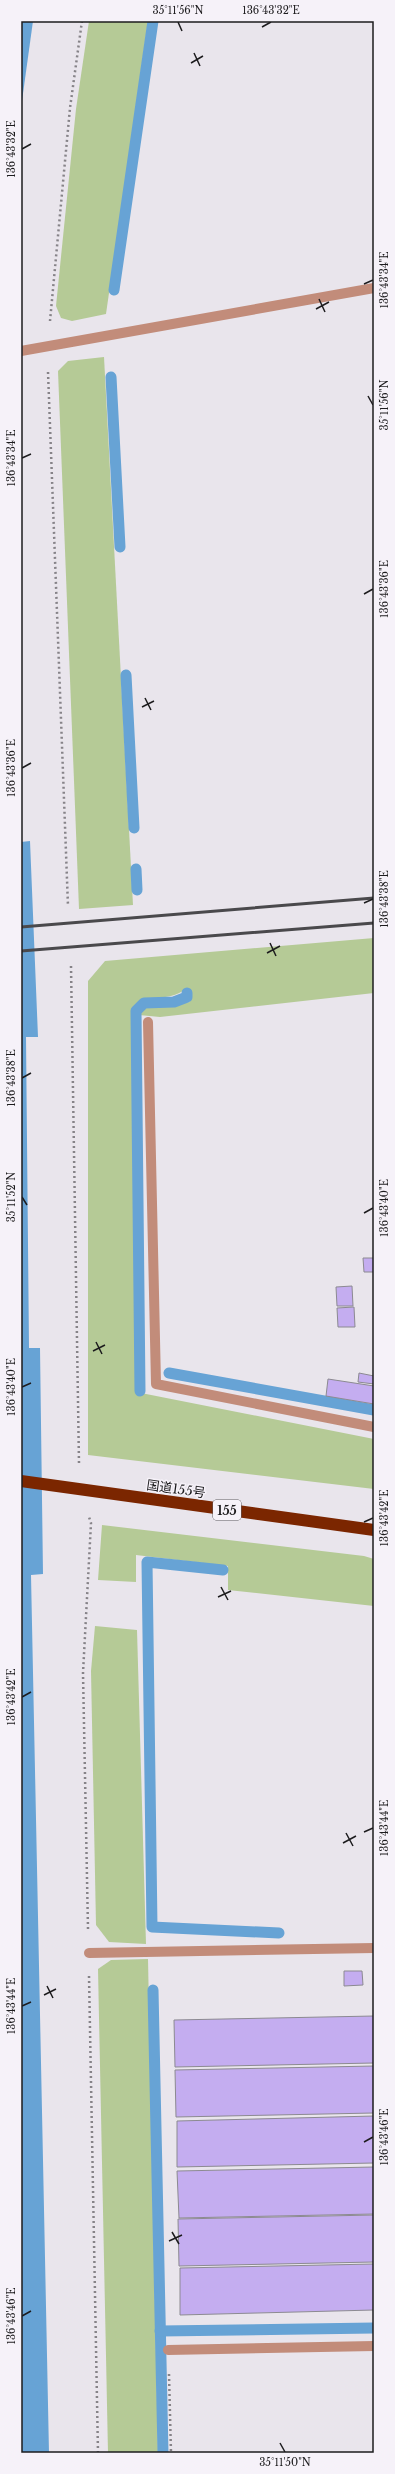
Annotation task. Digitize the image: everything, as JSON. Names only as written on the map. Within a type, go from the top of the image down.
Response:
[{"type":"highway","name":"国道155号","points":[[21,1481],[374,1530]]},
{"type":"street","points":[[21,351],[374,288]]},
{"type":"street","points":[[148,1022],[156,1384],[374,1427]]},
{"type":"street","points":[[88,1953],[374,1948]]},
{"type":"street","points":[[168,2350],[374,2346]]},
{"type":"path","points":[[68,906],[49,429],[48,346],[70,108],[82,21]]},
{"type":"path","points":[[71,966],[79,1488]]},
{"type":"path","points":[[168,2350],[171,2453]]},
{"type":"green space","points":[[89,21],[148,21],[106,314],[72,321],[61,318],[56,306],[76,109]]},
{"type":"green space","points":[[104,357],[133,905],[79,909],[58,371],[68,361]]},
{"type":"green space","points":[[374,938],[374,993],[160,1017],[139,1015],[144,1008],[190,1002],[190,992],[184,990],[172,996],[152,998],[140,1002],[134,1006],[136,1392],[374,1439],[374,1489],[88,1455],[88,981],[105,961]]},
{"type":"green space","points":[[102,1525],[364,1556],[374,1559],[374,1606],[228,1590],[228,1566],[136,1555],[136,1582],[98,1580]]},
{"type":"green space","points":[[95,1626],[137,1630],[146,1944],[109,1942],[96,1925],[91,1671]]},
{"type":"green space","points":[[148,1959],[158,2453],[108,2453],[98,1969],[111,1960]]},
{"type":"water","points":[[21,21],[33,21],[21,108]]},
{"type":"water","points":[[30,841],[38,1037],[26,1037],[29,1348],[40,1348],[43,1574],[31,1575],[49,2453],[21,2453],[21,842]]},
{"type":"building","points":[[363,1258],[374,1258],[374,1272],[364,1272]]},
{"type":"building","points":[[352,1286],[353,1306],[337,1306],[336,1287]]},
{"type":"building","points":[[354,1307],[355,1327],[338,1327],[337,1308]]},
{"type":"building","points":[[359,1373],[374,1376],[374,1384],[358,1382]]},
{"type":"building","points":[[328,1379],[374,1386],[374,1404],[326,1396]]},
{"type":"building","points":[[344,1971],[362,1971],[363,1985],[344,1986]]},
{"type":"building","points":[[374,2016],[374,2063],[175,2067],[174,2020]]},
{"type":"building","points":[[374,2066],[374,2113],[176,2117],[175,2070]]},
{"type":"building","points":[[374,2116],[374,2163],[177,2167],[177,2121]]},
{"type":"building","points":[[374,2167],[374,2214],[179,2218],[177,2171]]},
{"type":"building","points":[[374,2215],[374,2262],[179,2266],[178,2219]]},
{"type":"building","points":[[374,2264],[374,2310],[180,2315],[180,2268]]},
{"type":"waterway","points":[[114,290],[153,21]]},
{"type":"waterway","points":[[111,377],[120,547]]},
{"type":"waterway","points":[[126,675],[134,828]]},
{"type":"waterway","points":[[136,869],[137,890]]},
{"type":"waterway","points":[[140,1391],[136,1011],[144,1003],[174,1002],[187,997],[187,993]]},
{"type":"waterway","points":[[169,1373],[374,1410]]},
{"type":"waterway","points":[[223,1570],[147,1562],[152,1927],[279,1933]]},
{"type":"waterway","points":[[153,1990],[163,2453]]},
{"type":"waterway","points":[[160,2331],[374,2328]]},
{"type":"railway","points":[[21,927],[374,898]]},
{"type":"railway","points":[[21,951],[374,923]]}]
